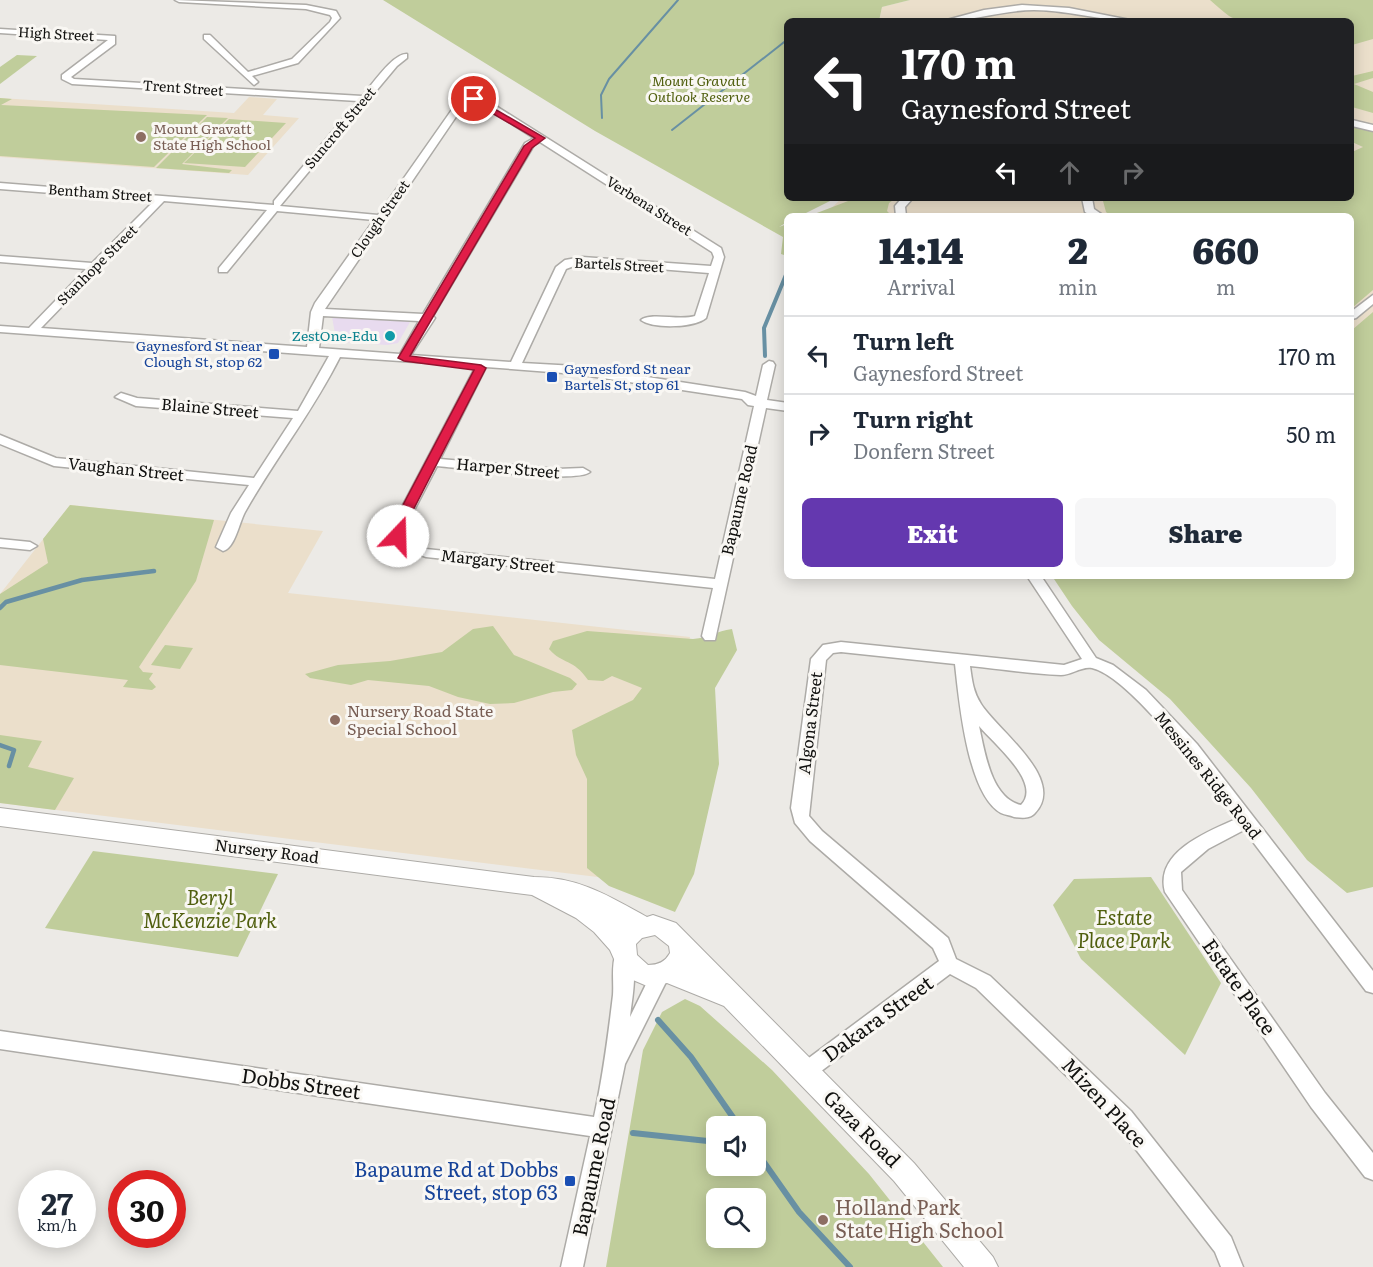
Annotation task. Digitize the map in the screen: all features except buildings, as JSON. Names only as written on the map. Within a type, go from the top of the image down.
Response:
[{"type":"main road","name":"Nursery Road","points":[[0,817],[534,886],[559,884],[573,887],[643,926]]},
{"type":"main road","name":"Nursery Road","points":[[534,886],[580,906],[602,923],[623,953]]},
{"type":"main road","points":[[643,926],[663,927],[678,938],[681,946],[679,961],[664,973],[643,974],[634,971],[623,953],[632,932],[643,926]]},
{"type":"main road","name":"Gaza Road","points":[[681,946],[904,1172],[982,1267]]},
{"type":"main road","name":"Gaza Road","points":[[664,973],[733,1000]]},
{"type":"street","points":[[179,0],[306,7],[333,13],[336,18],[333,23],[295,61],[249,74]]},
{"type":"street","points":[[960,18],[1007,8],[1028,8],[1072,11],[1113,18]]},
{"type":"street","name":"High Street","points":[[0,31],[112,38]]},
{"type":"street","points":[[207,37],[249,74],[255,84],[252,92]]},
{"type":"street","name":"Trent Street","points":[[112,38],[112,42],[65,77],[66,79],[364,99]]},
{"type":"street","name":"Suncroft Street","points":[[223,270],[364,99],[394,64],[405,57]]},
{"type":"street","name":"Verbena Street","points":[[472,99],[485,103],[716,249],[719,255],[700,318],[685,323],[647,320]]},
{"type":"street","name":"Clough Street","points":[[317,312],[460,103],[472,99]]},
{"type":"street","points":[[1354,123],[1373,128]]},
{"type":"street","points":[[404,358],[529,146],[540,138]]},
{"type":"street","name":"Bentham Street","points":[[0,186],[383,215]]},
{"type":"street","name":"Stanhope Street","points":[[32,331],[162,198]]},
{"type":"street","points":[[0,259],[96,267]]},
{"type":"street","name":"Bartels Street","points":[[515,365],[561,267],[567,263],[582,260],[715,270]]},
{"type":"street","points":[[1354,314],[1373,298]]},
{"type":"street","points":[[311,352],[318,336],[317,312],[429,318]]},
{"type":"street","points":[[0,339],[4,330],[32,331],[404,358],[481,368],[585,376],[743,402],[784,406]]},
{"type":"street","points":[[223,547],[234,520],[256,482],[318,389],[336,353]]},
{"type":"street","points":[[422,360],[600,372],[745,396],[760,402]]},
{"type":"street","name":"Bapaume Road","points":[[710,636],[769,365]]},
{"type":"street","name":"Margary Street","points":[[481,368],[401,522],[398,536],[402,543],[411,550],[720,584]]},
{"type":"street","name":"Blaine Street","points":[[121,397],[136,402],[300,416]]},
{"type":"street","name":"Vaughan Street","points":[[0,439],[54,462],[256,482]]},
{"type":"street","name":"Harper Street","points":[[434,462],[557,473],[583,472]]},
{"type":"street","points":[[0,543],[30,546]]},
{"type":"street","name":"Messines Ridge Road","points":[[1036,579],[1091,662],[1108,669],[1167,719],[1373,985]]},
{"type":"street","name":"Algona Street","points":[[949,964],[948,955],[941,943],[807,827],[801,819],[800,808],[818,663],[823,653],[832,648],[845,647],[1064,670],[1091,662]]},
{"type":"street","points":[[962,660],[969,698],[971,728],[990,791],[1004,807],[1016,811],[1027,810],[1032,807],[1034,799],[1033,779],[969,698]]},
{"type":"street","name":"Estate Place","points":[[1247,821],[1208,840],[1177,862],[1170,877],[1174,892],[1318,1100],[1373,1170]]},
{"type":"street","name":"Bapaume Road","points":[[573,1267],[615,1067],[624,981],[623,953]]},
{"type":"street","name":"Dakara Street","points":[[805,1072],[949,964]]},
{"type":"street","name":"Mizen Place","points":[[949,964],[983,982],[1124,1118],[1224,1245],[1232,1267]]},
{"type":"street","name":"Bapaume Road","points":[[615,1067],[664,973]]},
{"type":"street","name":"Dobbs Street","points":[[0,1040],[603,1128]]},
{"type":"shaded area","points":[[910,0],[1373,0],[1373,380],[1354,391],[1354,213],[826,213],[839,201],[1354,201],[1354,18],[880,18],[882,7]]},
{"type":"shaded area","name":"Mount Gravatt State High School","points":[[249,97],[277,99],[263,115],[299,118],[248,175],[0,157],[0,98],[234,113]]},
{"type":"shaded area","points":[[338,315],[410,322],[398,343],[387,345],[342,342],[336,339],[332,317]]},
{"type":"shaded area","name":"Nursery Road State Special School","points":[[70,505],[323,531],[288,593],[690,637],[630,881],[0,803],[0,594]]},
{"type":"green space","name":"Mount Gravatt Outlook Reserve","points":[[383,0],[910,0],[882,7],[880,18],[784,18],[784,201],[830,201],[806,213],[784,213],[784,224],[779,227],[784,225],[784,255],[781,254],[783,237],[595,131]]},
{"type":"green space","points":[[1210,0],[1373,0],[1373,39],[1354,44],[1354,18],[1234,18]]},
{"type":"green space","points":[[17,55],[37,56],[0,84],[0,67]]},
{"type":"green space","points":[[1373,71],[1373,78],[1354,84],[1354,76]]},
{"type":"green space","points":[[1354,84],[1373,92],[1373,113],[1354,108]]},
{"type":"green space","points":[[0,98],[12,99],[1,105],[207,115],[154,167],[0,156]]},
{"type":"green space","points":[[207,117],[228,118],[182,164],[232,170],[229,173],[156,168]]},
{"type":"green space","points":[[229,119],[286,123],[245,167],[184,163]]},
{"type":"green space","points":[[1354,126],[1373,131],[1373,290],[1354,306],[1354,213],[1107,213],[1103,201],[1354,201],[1354,151],[1363,147],[1354,143]]},
{"type":"green space","points":[[848,201],[892,201],[887,211],[889,213],[817,213]]},
{"type":"green space","points":[[1373,312],[1373,887],[1347,893],[1307,860],[1251,788],[1170,699],[1099,640],[1054,579],[1354,579],[1354,328]]},
{"type":"green space","points":[[70,505],[214,520],[196,581],[139,667],[143,672],[153,673],[149,679],[156,687],[152,690],[123,687],[128,680],[0,665],[0,594],[48,563],[43,539]]},
{"type":"green space","points":[[493,626],[514,655],[570,678],[577,684],[572,690],[553,692],[514,703],[490,704],[458,697],[429,686],[368,680],[351,685],[310,678],[305,674],[338,665],[390,661],[442,652],[473,629]]},
{"type":"green space","points":[[732,629],[737,650],[715,688],[719,764],[694,874],[675,912],[609,886],[587,868],[587,779],[576,755],[572,730],[633,700],[642,688],[612,676],[603,681],[588,680],[578,668],[559,658],[549,649],[553,641],[587,631],[693,639]]},
{"type":"green space","points":[[165,645],[193,648],[180,669],[151,665]]},
{"type":"green space","points":[[0,735],[42,741],[28,767],[74,778],[55,810],[0,803]]},
{"type":"green space","name":"Beryl McKenzie Park","points":[[93,851],[278,874],[238,957],[45,928]]},
{"type":"green space","name":"Estate Place Park","points":[[1151,877],[1221,983],[1185,1055],[1081,959],[1053,905],[1074,879]]},
{"type":"green space","points":[[685,999],[700,1006],[772,1070],[869,1174],[943,1267],[606,1267],[643,1050],[662,1012]]},
{"type":"waterway","points":[[602,118],[601,95],[609,79],[678,0]]},
{"type":"waterway","points":[[672,130],[784,42]]},
{"type":"waterway","points":[[765,356],[764,328],[784,280]]},
{"type":"waterway","points":[[0,608],[6,602],[82,580],[154,571]]},
{"type":"waterway","points":[[0,745],[14,750],[9,766]]},
{"type":"waterway","points":[[658,1020],[691,1057],[732,1116]]},
{"type":"waterway","points":[[633,1133],[706,1141]]},
{"type":"waterway","points":[[766,1165],[799,1212],[850,1267]]},
{"type":"place","name":"Mount Gravatt State High School","points":[[141,137]]},
{"type":"place","name":"ZestOne-Edu","points":[[390,336]]},
{"type":"place","name":"Gaynesford St near Clough St, stop 62","points":[[274,354]]},
{"type":"place","name":"Gaynesford St near Bartels St, stop 61","points":[[552,377]]},
{"type":"place","name":"Nursery Road State Special School","points":[[335,720]]},
{"type":"place","name":"Bapaume Rd at Dobbs Street, stop 63","points":[[570,1181]]},
{"type":"place","name":"Holland Park State High School","points":[[823,1220]]},
{"type":"route","points":[[398,536],[401,522],[481,368],[404,358],[531,142],[540,138],[485,103],[474,99]]}]
